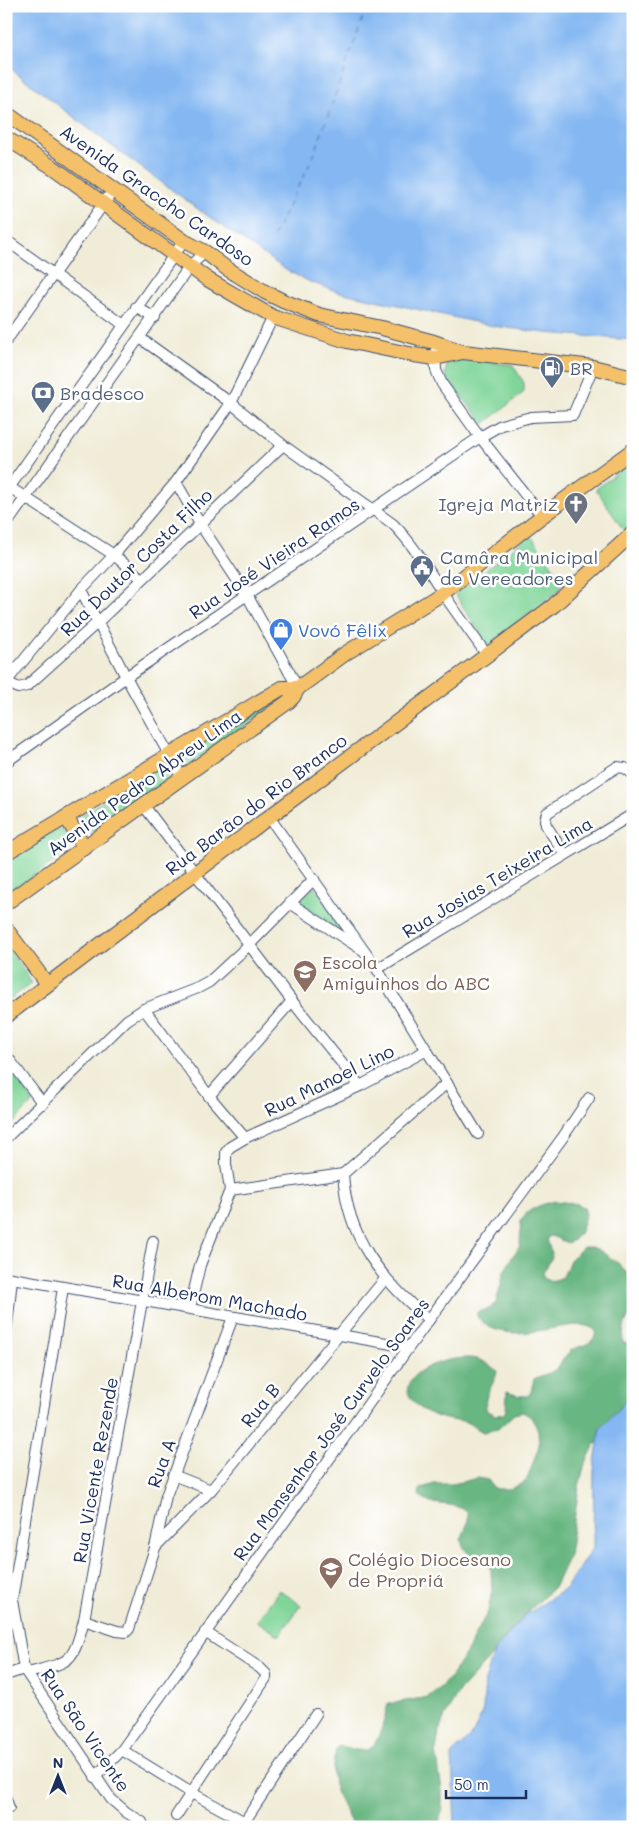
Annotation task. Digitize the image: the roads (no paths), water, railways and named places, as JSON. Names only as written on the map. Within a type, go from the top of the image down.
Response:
[{"type":"main road","name":"Avenida Graccho Cardoso","points":[[7,115],[114,189],[184,241],[205,252],[226,268],[265,292],[318,315],[382,328],[464,352]]},
{"type":"main road","points":[[6,138],[54,168],[104,203],[174,256],[223,288],[273,317],[347,341],[435,358],[464,352],[593,367],[633,377]]},
{"type":"main road","name":"Avenida Pedro Abreu Lima","points":[[6,903],[288,702],[298,688],[346,653],[443,593],[542,516],[633,450]]},
{"type":"main road","name":"Rua Barão do Rio Branco","points":[[6,1016],[553,606],[633,533]]},
{"type":"main road","name":"Avenida Pedro Abreu Lima","points":[[6,853],[282,688],[298,688]]},
{"type":"main road","points":[[66,817],[85,848]]},
{"type":"main road","points":[[6,929],[47,984]]},
{"type":"street","points":[[6,341],[114,189]]},
{"type":"street","points":[[6,240],[124,325]]},
{"type":"street","points":[[142,579],[114,555],[26,498],[7,488],[184,241]]},
{"type":"street","points":[[6,525],[155,318],[190,266],[205,252]]},
{"type":"street","points":[[136,307],[155,318]]},
{"type":"street","points":[[6,682],[81,590],[114,555],[176,482],[231,403],[273,317]]},
{"type":"street","points":[[140,338],[231,403],[284,445],[393,524],[404,535],[487,655]]},
{"type":"street","points":[[434,342],[439,378],[480,437],[542,516]]},
{"type":"street","name":"Rua José Vieira Ramos","points":[[6,762],[126,677],[480,437],[501,425],[531,417],[573,415],[593,367]]},
{"type":"street","name":"Rua Doutor Costa Filho","points":[[6,682],[18,688],[28,686],[284,445]]},
{"type":"street","points":[[176,482],[200,524],[248,595],[298,688]]},
{"type":"street","points":[[81,590],[126,677],[182,778]]},
{"type":"street","points":[[565,855],[546,825],[544,820],[547,812],[617,767],[625,768],[633,774]]},
{"type":"street","points":[[144,806],[292,1001],[360,1086]]},
{"type":"street","name":"Rua Josias Teixeira Lima","points":[[377,968],[633,814]]},
{"type":"street","points":[[269,817],[377,968],[478,1134]]},
{"type":"street","points":[[6,1138],[127,1020],[144,1009],[209,982],[249,945],[314,879]]},
{"type":"street","points":[[290,903],[366,952]]},
{"type":"street","points":[[209,1096],[292,1001]]},
{"type":"street","points":[[144,1009],[209,1096],[245,1138]]},
{"type":"street","name":"Rua Manoel Lino","points":[[230,1190],[226,1152],[230,1146],[360,1086],[427,1050]]},
{"type":"street","points":[[6,1055],[43,1104]]},
{"type":"street","points":[[190,1308],[205,1252],[230,1190],[343,1174],[447,1084]]},
{"type":"street","name":"Rua Monsenhor José Curvelo Soares","points":[[95,1777],[122,1750],[409,1347],[563,1137],[589,1098]]},
{"type":"street","points":[[343,1174],[344,1193],[354,1226],[385,1279],[402,1298],[429,1320]]},
{"type":"street","name":"Rua Vicente Rezende","points":[[26,1671],[63,1663],[70,1659],[84,1620],[153,1242]]},
{"type":"street","points":[[6,1335],[9,1278]]},
{"type":"street","name":"Rua Alberom Machado","points":[[9,1278],[409,1347]]},
{"type":"street","name":"Rua B","points":[[154,1548],[211,1490],[385,1279]]},
{"type":"street","name":"Rua São Vicente","points":[[63,1288],[9,1599],[26,1671],[111,1799],[126,1812],[142,1822]]},
{"type":"street","name":"Rua A","points":[[84,1620],[123,1632],[129,1629],[154,1548],[162,1511],[173,1475],[234,1317]]},
{"type":"street","points":[[173,1475],[211,1490]]},
{"type":"street","points":[[176,1816],[190,1792],[265,1683],[266,1676],[264,1671],[205,1632]]},
{"type":"street","points":[[6,1675],[26,1671]]},
{"type":"street","points":[[122,1750],[190,1792],[250,1824],[316,1714]]},
{"type":"water","points":[[6,6],[633,6],[633,340],[546,333],[493,326],[339,292],[310,282],[286,270],[202,212],[6,65]]},
{"type":"water","points":[[633,1393],[633,1827],[455,1827],[452,1754],[474,1732],[483,1710],[485,1681],[495,1650],[526,1615],[566,1588],[593,1547],[594,1470],[600,1429]]},
{"type":"place","name":"BR","points":[[552,389]]},
{"type":"place","name":"Bradesco","points":[[43,414]]},
{"type":"place","name":"Igreja Matriz","points":[[576,525]]},
{"type":"place","name":"Camâra Municipal de Vereadores","points":[[422,588]]},
{"type":"place","name":"Vovó Fêlix","points":[[281,651]]},
{"type":"place","name":"Escola Amiguinhos do ABC","points":[[305,993]]},
{"type":"place","name":"Colégio Diocesano de Propriá","points":[[331,1590]]}]
